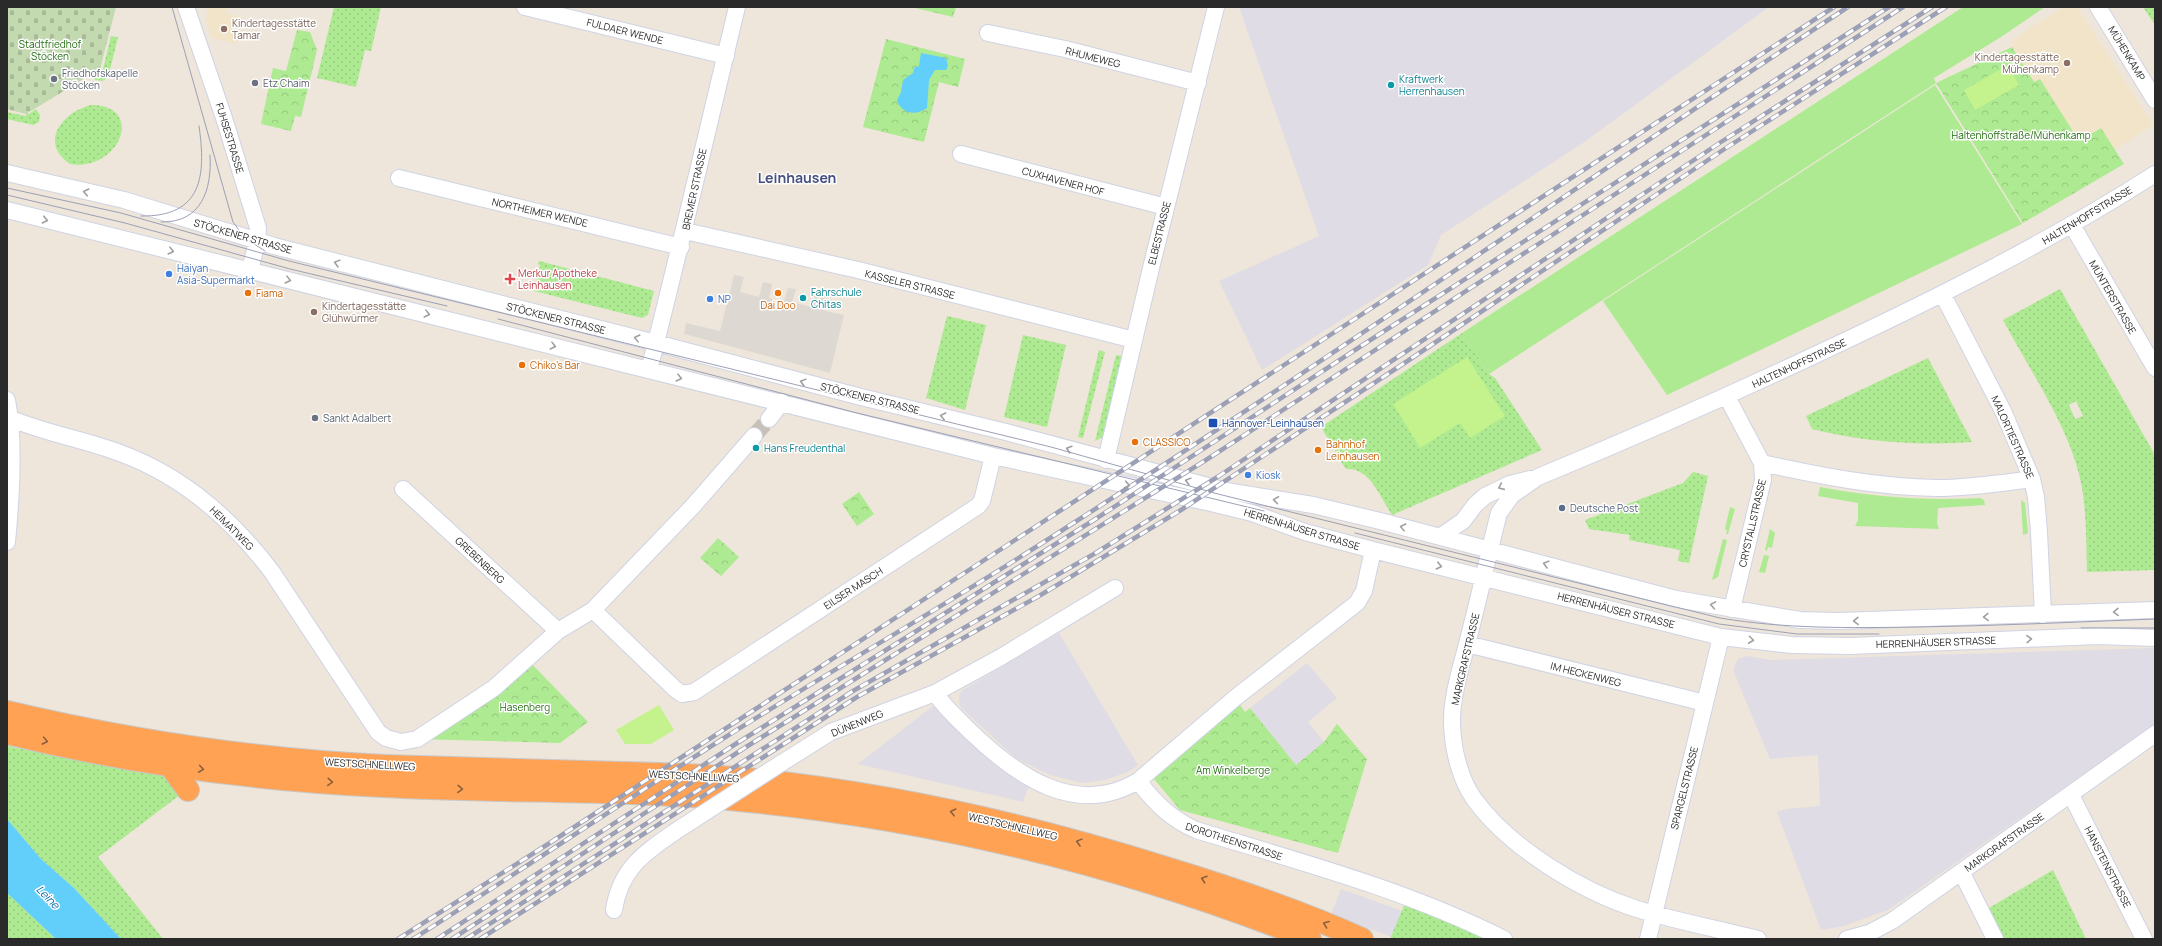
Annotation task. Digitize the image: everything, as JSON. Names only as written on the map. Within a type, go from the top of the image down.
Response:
[{"type":"highway","name":"WESTSCHNELLWEG","points":[[7,712],[121,736],[297,760],[382,766],[744,779],[854,794],[954,812],[1026,828],[1118,852],[1221,885],[1362,939]]},
{"type":"highway","name":"WESTSCHNELLWEG","points":[[7,733],[169,764],[286,779],[382,786],[655,795],[747,800],[834,811],[928,827],[1023,848],[1202,899],[1310,939]]},
{"type":"highway","points":[[169,764],[188,790]]},
{"type":"street","name":"FUHSESTRASSE","points":[[186,7],[224,118],[258,228],[257,242],[250,270]]},
{"type":"street","name":"FULDAER WENDE","points":[[525,7],[726,56]]},
{"type":"street","name":"BREMER STRASSE","points":[[649,370],[685,231],[700,158],[738,7]]},
{"type":"street","name":"ELBESTRASSE","points":[[1106,460],[1166,206],[1216,7]]},
{"type":"street","name":"MÜHENKAMP","points":[[2098,7],[2155,100]]},
{"type":"street","name":"RHUMEWEG","points":[[988,33],[1198,83]]},
{"type":"street","name":"CUXHAVENER HOF","points":[[961,154],[1166,206]]},
{"type":"street","name":"STÖCKENER STRASSE","points":[[7,174],[124,200],[257,242],[656,343],[861,397],[1045,442],[1106,460]]},
{"type":"street","name":"HALTENHOFFSTRASSE","points":[[1483,577],[1499,513],[1516,492],[1538,477],[1727,397],[1943,295],[2072,225],[2155,174]]},
{"type":"street","name":"NORTHEIMER WENDE","points":[[399,178],[681,247]]},
{"type":"street","points":[[7,210],[782,402],[993,456]]},
{"type":"street","name":"MÜNTERSTRASSE","points":[[2072,225],[2155,368]]},
{"type":"street","name":"KASSELER STRASSE","points":[[685,231],[858,270],[1134,340]]},
{"type":"street","name":"MALORTIESTRASSE","points":[[1943,295],[2003,410],[2032,479],[2040,532],[2043,615]]},
{"type":"street","name":"CRYSTALLSTRASSE","points":[[1727,397],[1762,463],[1763,480],[1732,609]]},
{"type":"street","points":[[7,400],[9,417],[10,515],[7,542]]},
{"type":"street","points":[[769,419],[782,402]]},
{"type":"street","name":"HEIMATWEG","points":[[9,417],[26,425],[119,452],[145,463],[178,481],[210,505],[238,531],[263,560],[378,732],[386,738],[401,742],[417,739],[494,688],[558,631]]},
{"type":"street","points":[[558,631],[593,610],[693,506],[754,436]]},
{"type":"street","name":"HERRENHÄUSER STRASSE","points":[[993,456],[1089,476],[1245,512],[1304,532],[1721,637],[1792,646],[1850,646],[2098,636],[2155,638]]},
{"type":"street","name":"EILSER MASCH","points":[[593,610],[682,694],[694,692],[973,510],[982,501],[993,456]]},
{"type":"street","name":"HERRENHÄUSER STRASSE","points":[[1106,460],[1226,491],[1313,505],[1441,536],[1676,599],[1800,620],[1839,621],[2155,610]]},
{"type":"street","points":[[1762,463],[1829,478],[1882,485],[1939,488],[1980,486],[2032,479]]},
{"type":"street","points":[[1441,536],[1462,521],[1475,505],[1494,491],[1510,484],[1538,477]]},
{"type":"street","name":"GREBENBERG","points":[[403,489],[558,631]]},
{"type":"street","points":[[935,693],[942,704],[995,755],[1013,769],[1032,780],[1067,793],[1086,796],[1108,794],[1126,788],[1138,781],[1235,698],[1357,603],[1364,591],[1373,550]]},
{"type":"street","name":"MARKGRAFSTRASSE","points":[[1483,577],[1455,698],[1452,725],[1456,752],[1463,777],[1474,798],[1499,827],[1529,853],[1601,894],[1654,913],[1758,939]]},
{"type":"street","name":"DÜNENWEG","points":[[614,910],[621,882],[632,865],[645,852],[780,764],[831,732],[935,693],[1001,657],[1115,588]]},
{"type":"street","name":"SPARGELSTRASSE","points":[[1648,939],[1721,637]]},
{"type":"street","name":"IM HECKENWEG","points":[[1467,644],[1705,703]]},
{"type":"street","name":"MARKGRAFSTRASSE","points":[[1847,939],[1869,933],[1892,921],[1962,873],[2155,734]]},
{"type":"street","name":"DOROTHEENSTRASSE","points":[[1138,781],[1164,812],[1179,823],[1196,830],[1332,871],[1408,896],[1504,939]]},
{"type":"street","name":"HANSTEINSTRASSE","points":[[2071,795],[2144,939]]},
{"type":"street","points":[[1962,873],[1995,939]]},
{"type":"shaded area","name":"Kindertagesstätte Tamar","points":[[208,7],[228,7],[226,13],[242,17],[236,44],[212,38],[206,21]]},
{"type":"shaded area","points":[[1239,7],[1769,7],[1583,143],[1441,235],[1428,265],[1262,370],[1219,281],[1319,236]]},
{"type":"shaded area","name":"Kindertagesstätte Mühenkamp","points":[[2064,7],[2077,7],[2153,125],[2115,149],[2101,128],[2079,142],[2040,79],[2034,82],[2012,47],[2013,39]]},
{"type":"shaded area","points":[[734,275],[744,277],[740,292],[759,297],[763,282],[772,284],[769,298],[784,302],[788,288],[796,289],[792,302],[811,307],[815,294],[828,296],[825,311],[844,315],[830,373],[684,334],[686,323],[720,331]]},
{"type":"shaded area","points":[[1059,633],[1138,765],[1128,772],[1105,780],[1082,783],[1050,775],[1017,759],[961,708],[959,703],[959,695],[963,690]]},
{"type":"shaded area","points":[[2155,648],[2155,724],[1888,910],[1844,926],[1821,930],[1777,812],[1786,809],[1820,806],[1818,755],[1770,759],[1733,670],[1738,659],[1747,656],[1771,660]]},
{"type":"shaded area","points":[[1307,663],[1337,698],[1308,722],[1324,742],[1296,765],[1250,708]]},
{"type":"shaded area","points":[[938,702],[1031,781],[1023,802],[858,764]]},
{"type":"shaded area","points":[[1341,889],[1408,913],[1397,939],[1331,914]]},
{"type":"green space","name":"Stadtfriedhof Stöcken","points":[[7,7],[116,7],[100,69],[26,114],[7,109]]},
{"type":"green space","points":[[334,7],[381,7],[371,51],[365,50],[356,87],[317,78]]},
{"type":"green space","points":[[911,7],[956,7],[953,17]]},
{"type":"green space","points":[[1963,7],[2045,7],[2001,37],[1934,78],[1936,83],[1489,374],[1462,333]]},
{"type":"green space","points":[[2143,7],[2155,7],[2155,25]]},
{"type":"green space","points":[[297,30],[310,32],[317,50],[301,117],[295,116],[291,131],[261,124],[273,68],[286,71]]},
{"type":"green space","points":[[111,36],[118,37],[108,78],[102,81],[95,80],[92,75],[101,71],[100,69],[103,69]]},
{"type":"green space","points":[[886,39],[965,59],[958,87],[939,82],[924,142],[863,127]]},
{"type":"green space","name":"Haltenhoffstraße/Mühenkamp","points":[[2012,47],[2034,82],[2040,79],[2079,141],[2101,128],[2124,164],[2023,223],[1936,83]]},
{"type":"green space","points":[[2008,65],[2019,85],[1975,110],[1964,90]]},
{"type":"green space","points":[[1935,85],[2022,224],[1667,395],[1603,301]]},
{"type":"green space","points":[[91,105],[108,108],[118,115],[122,126],[120,138],[113,149],[102,158],[88,164],[70,164],[61,155],[56,146],[55,138],[58,129],[71,114]]},
{"type":"green space","points":[[36,109],[40,115],[39,122],[33,125],[7,119],[7,112],[26,116],[27,113],[29,114]]},
{"type":"green space","points":[[539,261],[654,291],[648,315],[642,318],[534,291],[540,265],[538,264]]},
{"type":"green space","points":[[2060,289],[2155,455],[2155,570],[2087,572],[2084,501],[2080,478],[2074,458],[2067,438],[2047,398],[2003,320]],"holes":[[[2076,401],[2083,416],[2075,419],[2069,405]]]},
{"type":"green space","points":[[947,316],[986,325],[965,410],[926,398]]},
{"type":"green space","points":[[1462,333],[1489,374],[1495,378],[1542,450],[1392,515],[1374,484],[1368,478],[1362,473],[1346,469],[1335,453],[1336,452],[1321,427]]},
{"type":"green space","points":[[1023,335],[1066,345],[1047,427],[1004,417]]},
{"type":"green space","points":[[1099,350],[1105,352],[1083,438],[1078,437]]},
{"type":"green space","points":[[1116,355],[1123,356],[1103,437],[1095,441]]},
{"type":"green space","points":[[1467,357],[1505,416],[1470,438],[1460,423],[1420,448],[1393,404]]},
{"type":"green space","points":[[1928,358],[1972,442],[1892,442],[1852,437],[1812,429],[1806,416]]},
{"type":"green space","points":[[1693,472],[1708,476],[1689,563],[1678,561],[1680,550],[1629,540],[1630,535],[1589,529],[1585,520],[1683,483]]},
{"type":"green space","points":[[1820,487],[1900,497],[1940,499],[1980,498],[1984,500],[1985,505],[1938,508],[1937,523],[1939,529],[1855,526],[1858,520],[1858,503],[1818,496]]},
{"type":"green space","points":[[859,492],[874,514],[857,526],[842,504]]},
{"type":"green space","points":[[2021,500],[2025,503],[2028,533],[2023,535]]},
{"type":"green space","points":[[1730,507],[1735,509],[1728,534],[1726,534],[1727,530],[1725,529]]},
{"type":"green space","points":[[1770,529],[1775,533],[1772,548],[1768,547],[1767,551],[1765,550]]},
{"type":"green space","points":[[718,538],[739,557],[721,576],[700,558]]},
{"type":"green space","points":[[1723,539],[1727,540],[1718,577],[1712,580]]},
{"type":"green space","points":[[1764,555],[1769,556],[1765,573],[1759,572]]},
{"type":"green space","name":"Hasenberg","points":[[527,659],[588,722],[560,743],[417,739]]},
{"type":"green space","name":"Am Winkelberge","points":[[1235,698],[1245,712],[1250,708],[1296,765],[1324,742],[1337,724],[1367,759],[1338,853],[1180,810],[1148,772]]},
{"type":"green space","points":[[659,705],[674,730],[651,744],[625,744],[616,730]]},
{"type":"green space","points":[[7,746],[197,782],[98,857],[163,939],[121,939],[74,888],[41,859],[7,819]]},
{"type":"green space","points":[[2053,870],[2086,939],[2004,939],[1989,908]]},
{"type":"green space","points":[[7,893],[56,939],[7,939]]},
{"type":"green space","points":[[1408,896],[1504,939],[1390,939]]},
{"type":"water","points":[[921,53],[946,58],[948,66],[946,70],[935,70],[929,80],[927,108],[923,111],[914,113],[905,111],[899,105],[897,100],[901,92],[903,80],[913,73],[914,68],[919,66]]},
{"type":"water","name":"Leine","points":[[7,819],[41,859],[74,888],[121,939],[56,939],[7,893]]},
{"type":"tunnel","points":[[754,436],[769,419]]},
{"type":"tram line","points":[[172,7],[233,222],[245,238],[265,251]]},
{"type":"tram line","points":[[141,216],[162,214],[177,209],[188,201],[196,190],[202,161],[199,126]]},
{"type":"tram line","points":[[161,222],[175,221],[186,217],[202,202],[209,180],[210,155]]},
{"type":"tram line","points":[[7,188],[121,213],[289,261],[1051,447],[1218,494],[1720,618],[1745,622],[1794,626],[1867,628],[1976,626],[2155,619]]},
{"type":"tram line","points":[[7,195],[125,223],[290,269],[447,306]]},
{"type":"tram line","points":[[498,319],[857,413],[1264,511]]},
{"type":"tram line","points":[[1355,533],[1719,624],[1797,634],[1879,634]]},
{"type":"tram line","points":[[2081,628],[2155,628]]},
{"type":"railway","points":[[398,939],[545,846],[1834,7]]},
{"type":"railway","points":[[413,939],[724,738],[1032,550],[1173,459],[1848,7]]},
{"type":"railway","points":[[437,939],[734,745],[1094,520],[1375,337],[1889,7]]},
{"type":"railway","points":[[452,939],[746,747],[1206,460],[1903,7]]},
{"type":"railway","points":[[466,939],[853,691],[1094,554],[1219,476],[1721,142],[1932,7]]},
{"type":"railway","points":[[480,939],[857,697],[1039,596],[1181,510],[1406,362],[1726,148],[1946,7]]},
{"type":"place","name":"Kindertagesstätte Tamar","points":[[224,29]]},
{"type":"place","name":"Kindertagesstätte Mühenkamp","points":[[2067,63]]},
{"type":"place","name":"Friedhofskapelle Stöcken","points":[[54,79]]},
{"type":"place","name":"Etz Chaim","points":[[255,83]]},
{"type":"place","name":"Kraftwerk Herrenhausen","points":[[1391,85]]},
{"type":"place","name":"Haiyan Asia-Supermarkt","points":[[169,274]]},
{"type":"place","name":"Merkur Apotheke Leinhausen","points":[[510,279]]},
{"type":"place","name":"Fiama","points":[[248,293]]},
{"type":"place","name":"Dai Doo","points":[[778,293]]},
{"type":"place","name":"Fahrschule Chitas","points":[[803,298]]},
{"type":"place","name":"NP","points":[[710,299]]},
{"type":"place","name":"Kindertagesstätte Glühwürmer","points":[[314,312]]},
{"type":"place","name":"Chiko's Bar","points":[[522,365]]},
{"type":"place","name":"Sankt Adalbert","points":[[315,418]]},
{"type":"place","name":"Hannover-Leinhausen","points":[[1213,423]]},
{"type":"place","name":"CLASSICO","points":[[1135,442]]},
{"type":"place","name":"Hans Freudenthal","points":[[756,448]]},
{"type":"place","name":"Bahnhof Leinhausen","points":[[1318,450]]},
{"type":"place","name":"Kiosk","points":[[1248,475]]},
{"type":"place","name":"Deutsche Post","points":[[1562,508]]},
{"type":"district","name":"Leinhausen","points":[[797,178]]}]
